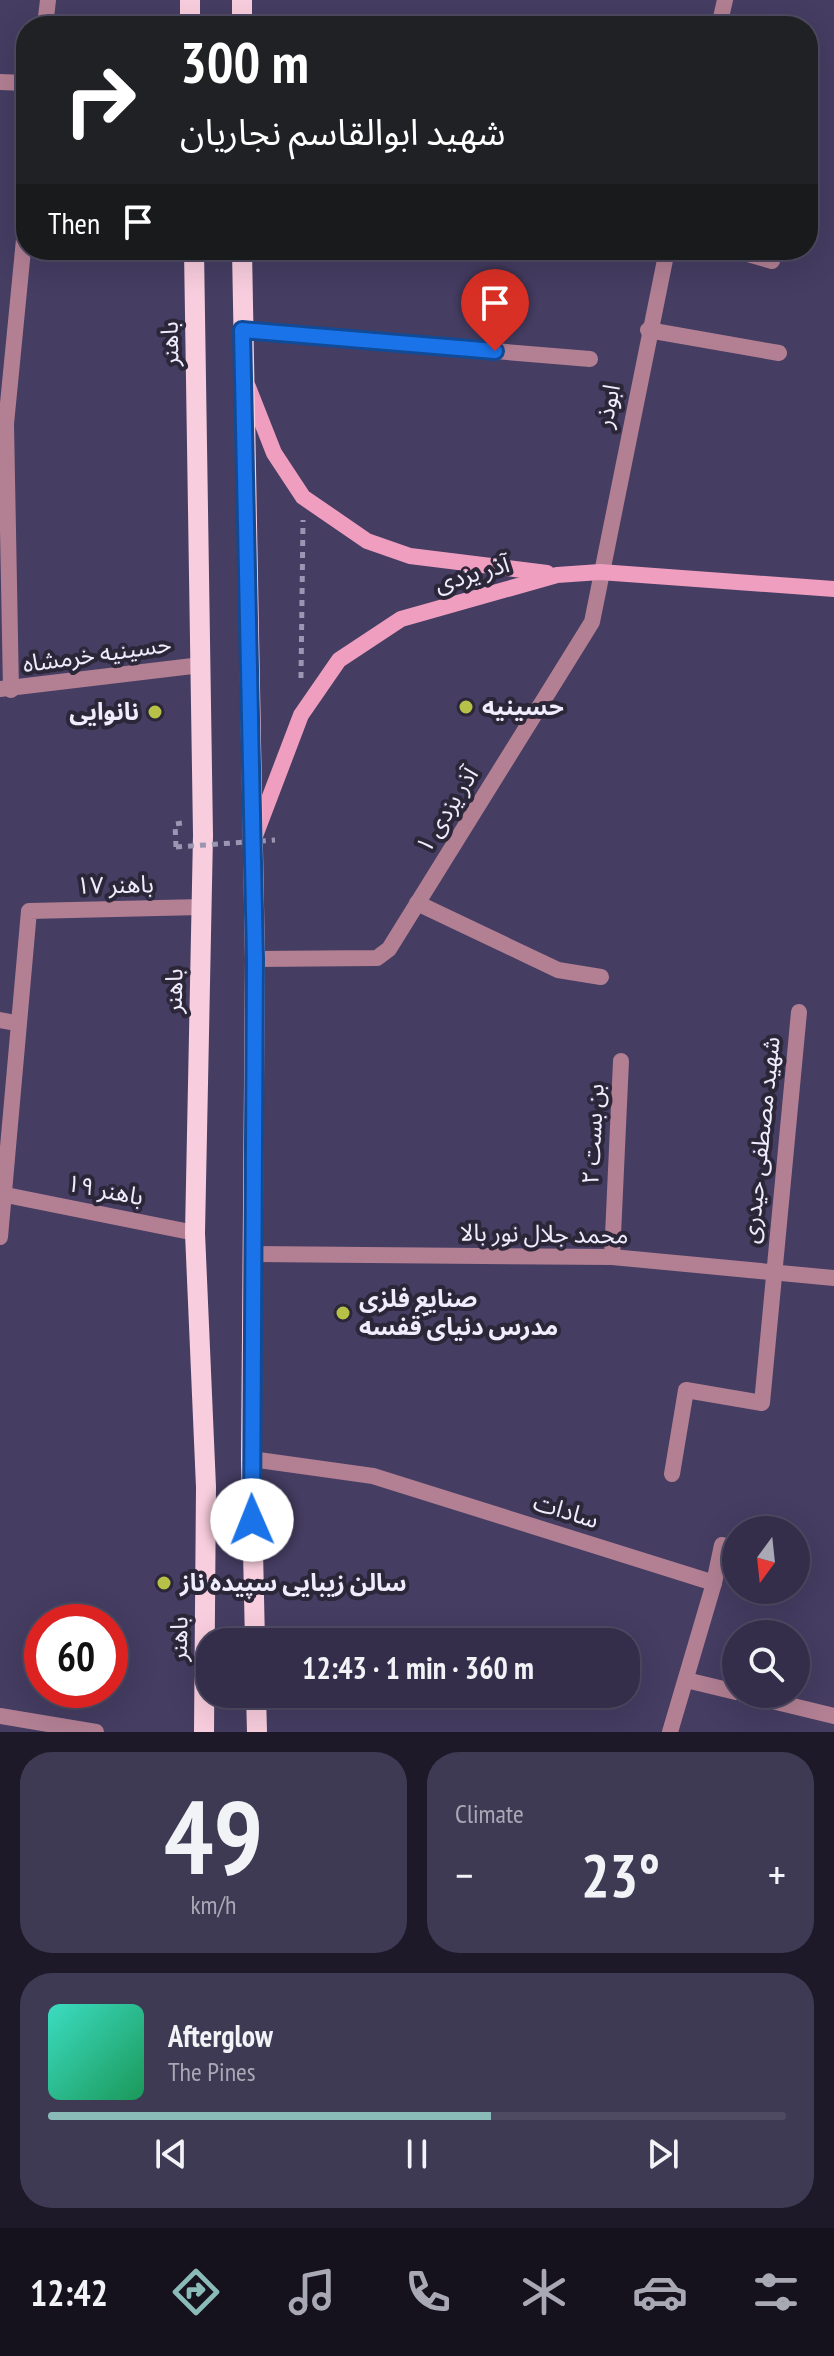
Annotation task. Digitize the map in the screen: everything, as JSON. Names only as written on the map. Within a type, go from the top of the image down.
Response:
[{"type":"main road","name":"باهنر","points":[[194,260],[202,907],[195,1233],[206,1487],[204,1732]]},
{"type":"main road","points":[[242,260],[255,959],[251,1459],[255,1628]]},
{"type":"main road","points":[[256,1708],[257,1732]]},
{"type":"street","points":[[5,690],[3,424],[21,260]]},
{"type":"street","name":"ابوذر","points":[[600,572],[665,260]]},
{"type":"street","points":[[242,330],[590,359]]},
{"type":"street","points":[[648,330],[779,353]]},
{"type":"street","points":[[242,372],[274,453],[303,497],[367,541],[410,556],[557,575]]},
{"type":"street","name":"آذر یزدی","points":[[252,844],[301,715],[339,660],[401,619],[557,575],[600,572],[834,589]]},
{"type":"street","name":"آذر یزدی ۱","points":[[255,959],[377,958],[389,949],[592,622],[600,572]]},
{"type":"street","name":"حسینیه خرمشاه","points":[[5,690],[201,665]]},
{"type":"street","points":[[417,903],[545,965],[601,977]]},
{"type":"street","name":"باهنر ۱۷","points":[[8,1021],[29,911],[202,907]]},
{"type":"street","name":"شهید مصطفی حیدری","points":[[672,1474],[686,1390],[762,1403],[799,1012]]},
{"type":"street","points":[[0,1237],[6,1195],[8,1021]]},
{"type":"street","name":"بن بست ۲","points":[[612,1257],[621,1061]]},
{"type":"street","name":"باهنر ۱۹","points":[[6,1195],[195,1233]]},
{"type":"street","name":"محمد جلال نور بالا","points":[[252,1254],[612,1257],[834,1278]]},
{"type":"street","name":"سادات","points":[[251,1459],[373,1476],[714,1583]]},
{"type":"street","points":[[670,1732],[714,1583],[722,1545]]},
{"type":"street","points":[[686,1680],[722,1689]]},
{"type":"street","points":[[801,1708],[834,1716]]},
{"type":"street","points":[[0,1716],[96,1732]]},
{"type":"path","points":[[301,715],[303,497]]},
{"type":"path","points":[[175,824],[176,847],[275,840]]},
{"type":"place","name":"حسینیه","points":[[466,707]]},
{"type":"place","name":"نانوایی","points":[[155,712]]},
{"type":"place","name":"صنایع فلزی مدرس دنیای قفسه","points":[[343,1313]]},
{"type":"place","name":"سالن زیبایی سپیده ناز","points":[[164,1583]]},
{"type":"route","points":[[252,1520],[255,959],[242,330],[495,351]]}]
